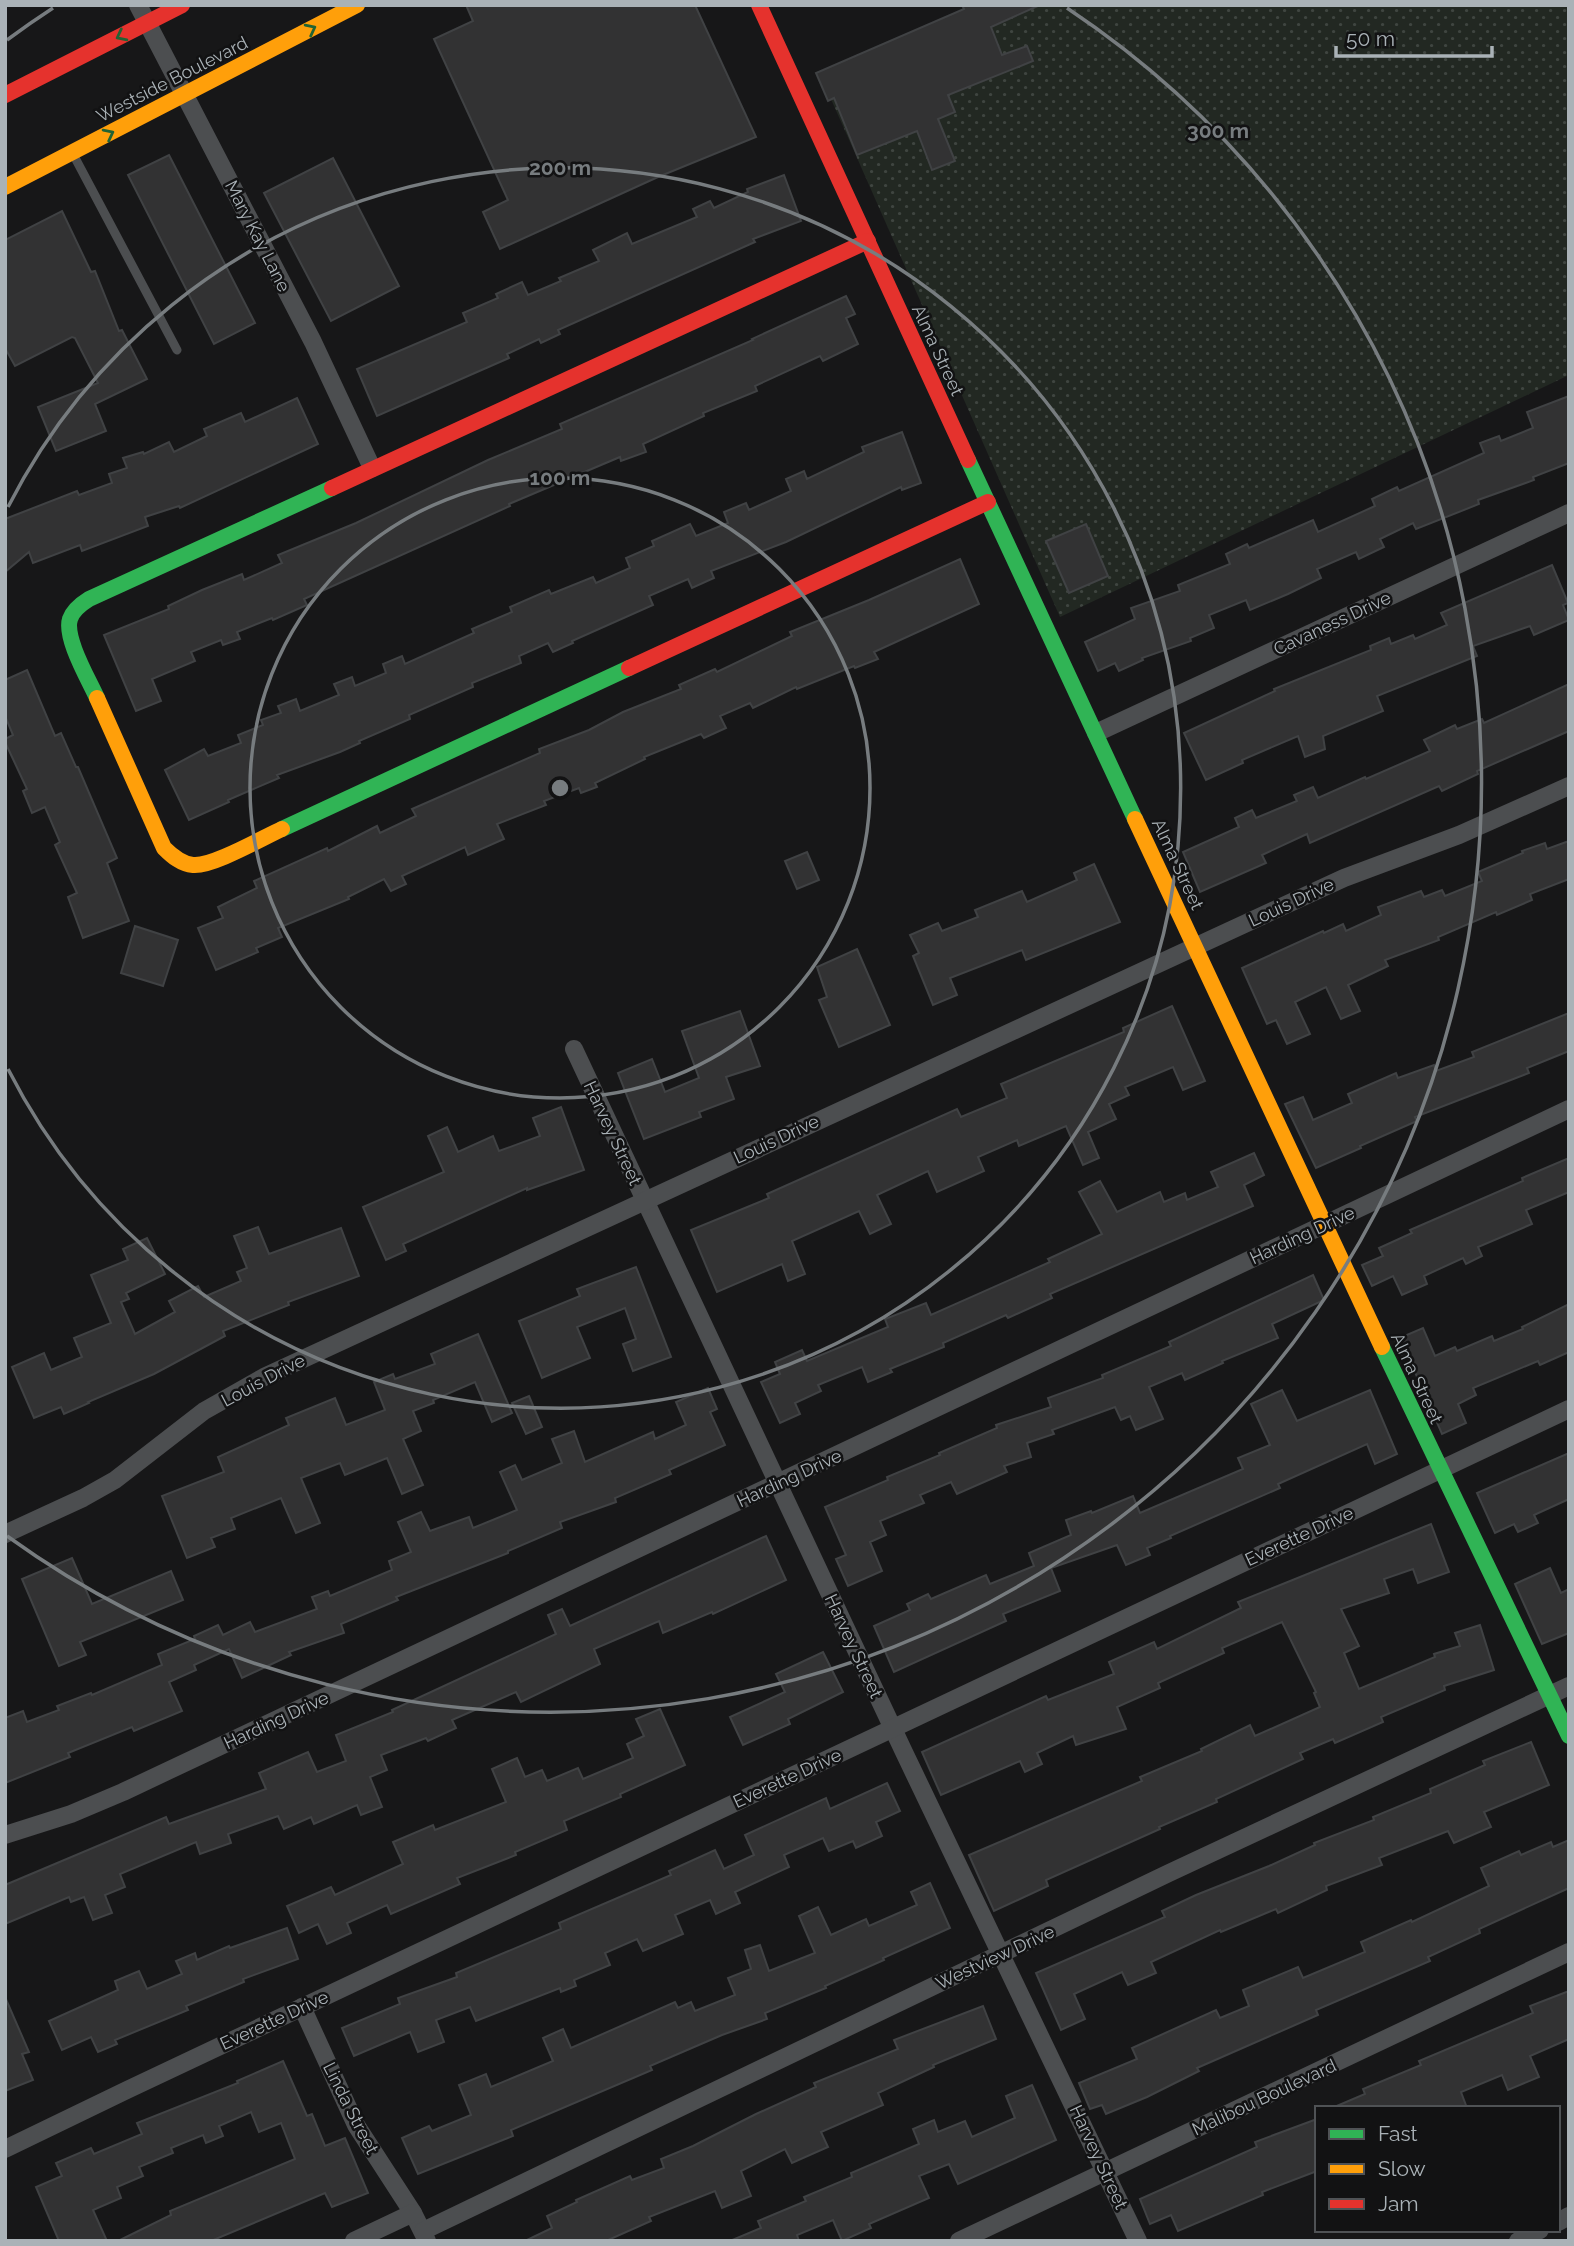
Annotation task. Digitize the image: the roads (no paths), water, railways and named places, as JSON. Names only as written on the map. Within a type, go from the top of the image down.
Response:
[{"type":"street","name":"Mary Kay Lane","points":[[138,5],[313,342],[372,468]]},
{"type":"street","points":[[5,95],[181,5]]},
{"type":"street","name":"Westside Boulevard","points":[[5,187],[357,5]]},
{"type":"street","name":"Alma Street","points":[[759,5],[1439,1470],[1569,1736]]},
{"type":"street","points":[[868,241],[89,599],[74,610],[69,620],[70,637],[164,848],[181,863],[190,866],[206,864],[988,502]]},
{"type":"street","name":"Cavaness Drive","points":[[1096,733],[1569,513]]},
{"type":"street","name":"Louis Drive","points":[[5,1534],[115,1480],[204,1411],[264,1377],[1344,878],[1459,835],[1569,786]]},
{"type":"street","name":"Harvey Street","points":[[574,1049],[892,1728],[1138,2241]]},
{"type":"street","name":"Harding Drive","points":[[5,1835],[71,1814],[123,1792],[1569,1109]]},
{"type":"street","name":"Everette Drive","points":[[5,2150],[1569,1409]]},
{"type":"street","name":"Westview Drive","points":[[425,2236],[889,2007],[1569,1686]]},
{"type":"street","name":"Malibou Boulevard","points":[[959,2241],[1569,1952]]},
{"type":"street","name":"Linda Street","points":[[302,2007],[366,2144],[413,2213],[425,2236]]},
{"type":"street","points":[[354,2241],[413,2213]]},
{"type":"street","points":[[1518,2241],[1536,2232]]},
{"type":"lane","points":[[72,153],[177,350]]}]
